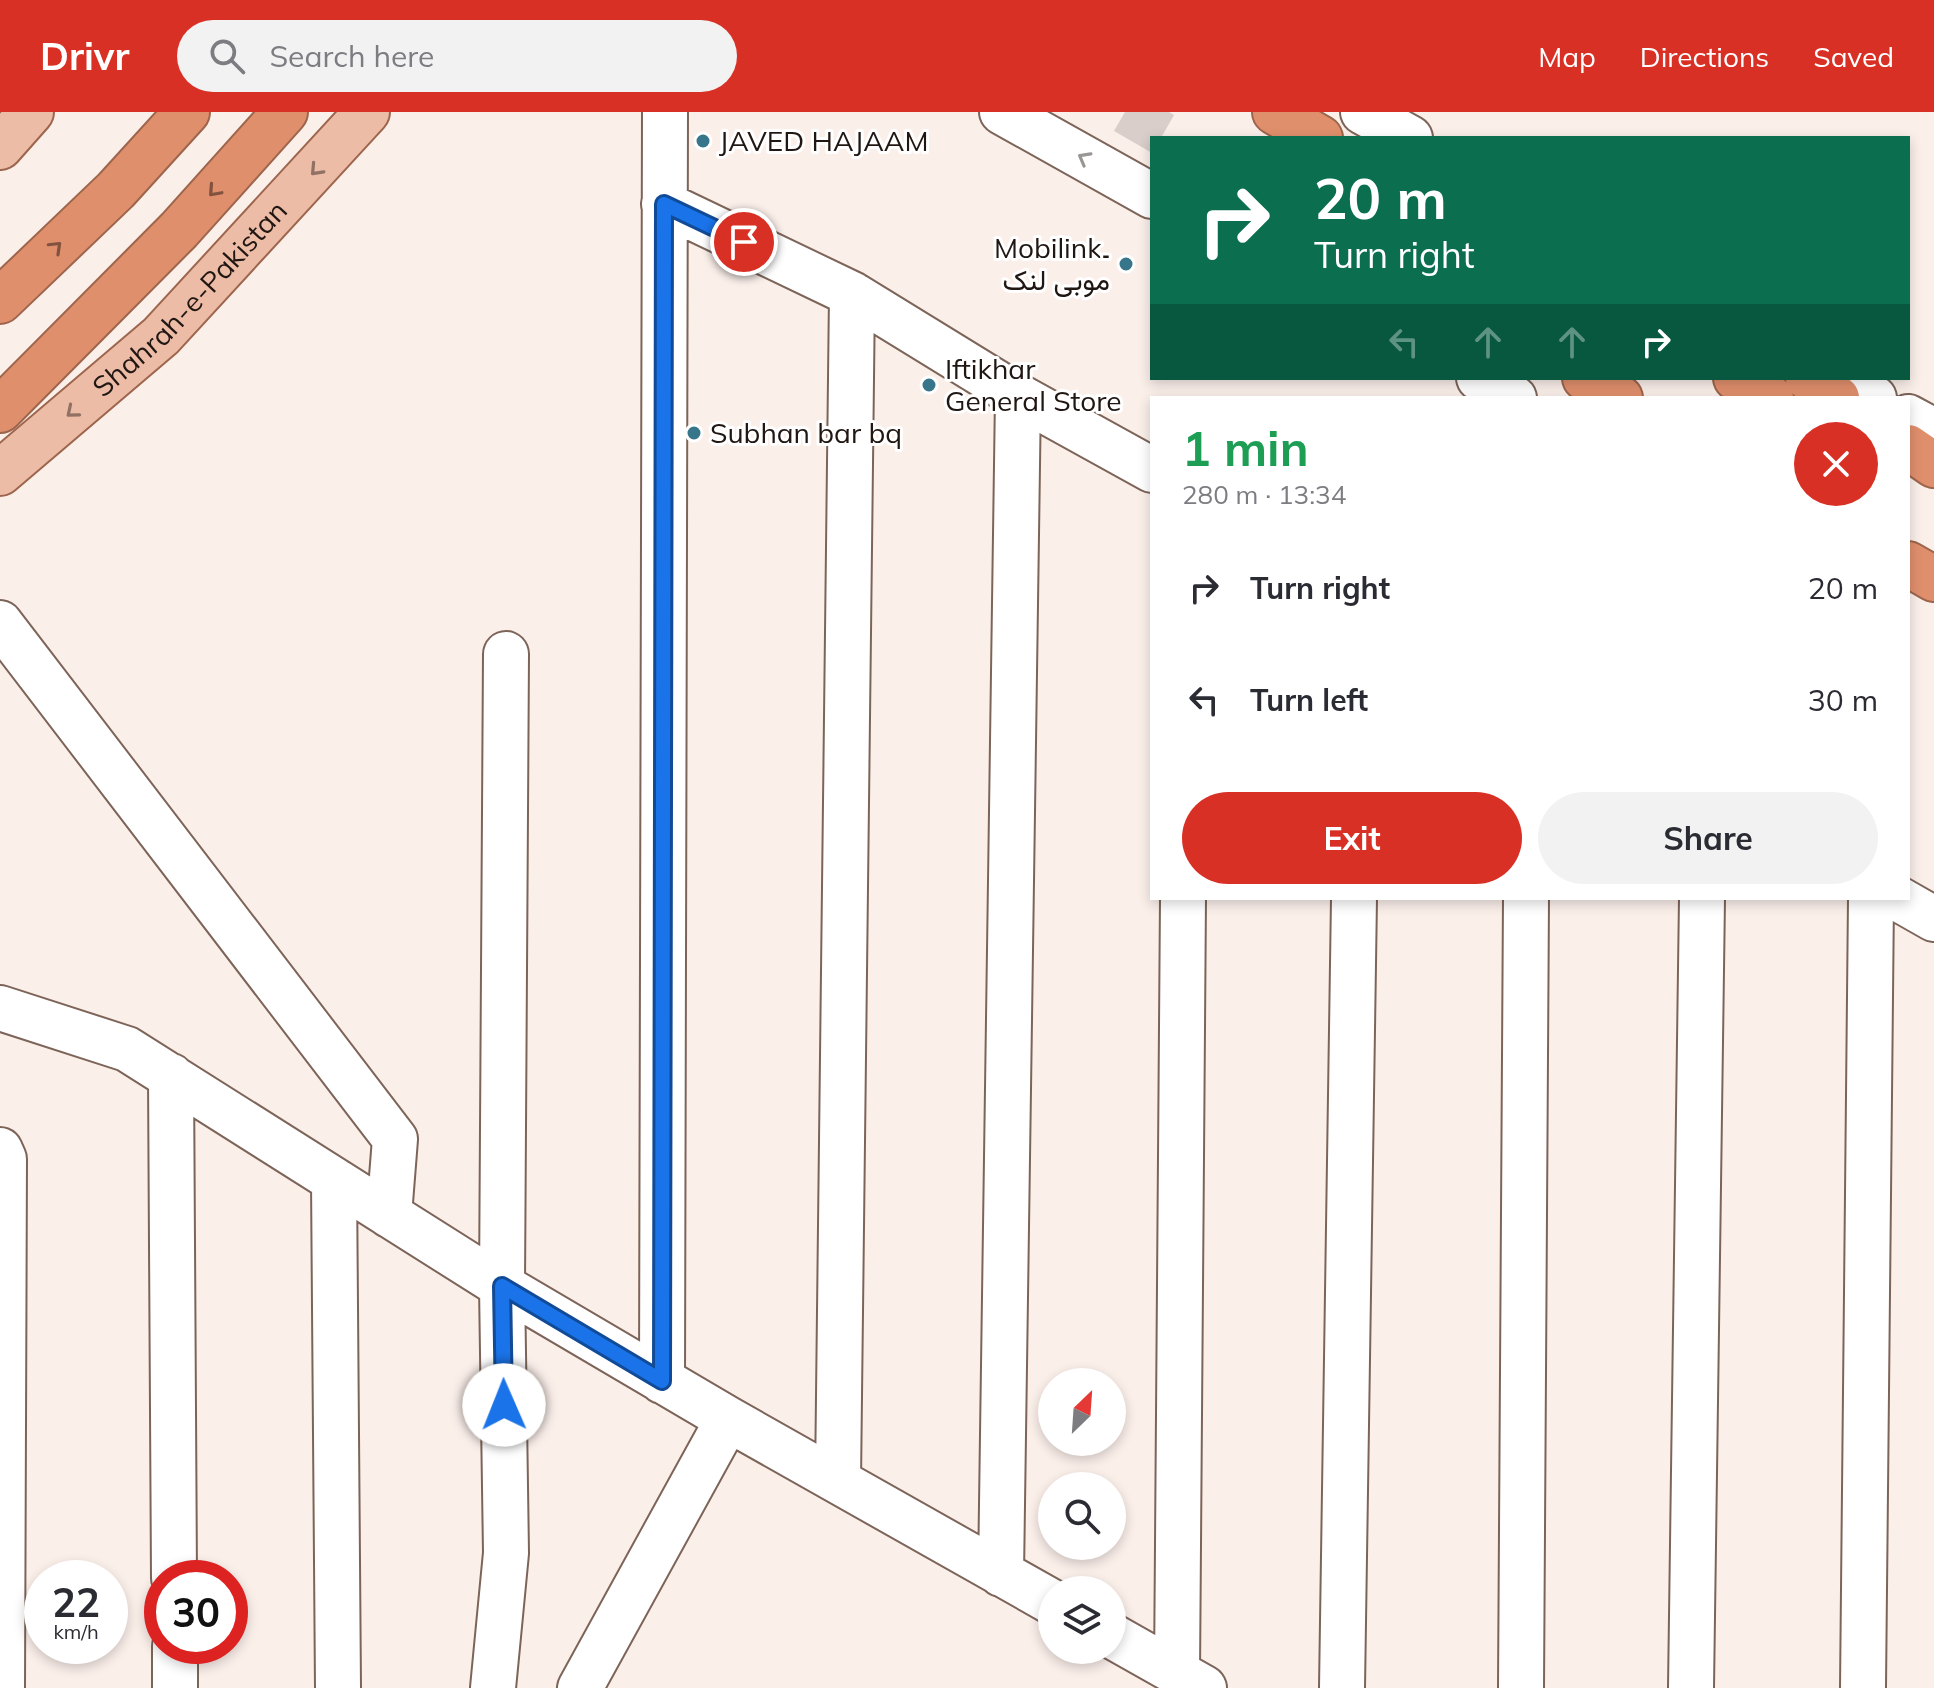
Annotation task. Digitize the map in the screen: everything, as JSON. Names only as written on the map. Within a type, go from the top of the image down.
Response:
[{"type":"highway","points":[[0,301],[116,190],[187,112]]},
{"type":"highway","points":[[0,410],[179,230],[285,112]]},
{"type":"highway","points":[[1275,112],[1317,136]]},
{"type":"highway","points":[[1588,380],[1616,396]]},
{"type":"highway","points":[[1740,380],[1768,396]]},
{"type":"highway","points":[[1811,380],[1834,396]]},
{"type":"highway","points":[[1910,448],[1934,465]]},
{"type":"highway","points":[[1910,478],[1934,492]]},
{"type":"main road","points":[[0,147],[31,112]]},
{"type":"main road","name":"Shahrah-e-Pakistan","points":[[0,473],[161,336],[367,112]]},
{"type":"street","points":[[662,1381],[665,112]]},
{"type":"street","points":[[1002,112],[1150,195]]},
{"type":"street","points":[[1363,112],[1406,136]]},
{"type":"street","points":[[664,204],[852,294],[1018,396],[1150,469]]},
{"type":"street","points":[[838,1481],[852,294]]},
{"type":"street","points":[[1482,380],[1510,396]]},
{"type":"street","points":[[1842,380],[1870,396]]},
{"type":"street","points":[[1001,1574],[1018,396]]},
{"type":"street","points":[[1910,418],[1934,431]]},
{"type":"street","points":[[0,623],[395,1139],[389,1215]]},
{"type":"street","points":[[493,1688],[506,1553],[502,1286],[506,654]]},
{"type":"street","points":[[1126,1644],[1191,1680],[1183,900]]},
{"type":"street","points":[[1342,1688],[1354,900]]},
{"type":"street","points":[[1521,1688],[1526,900]]},
{"type":"street","points":[[1691,1688],[1702,900]]},
{"type":"street","points":[[1863,1688],[1871,900]]},
{"type":"street","points":[[1901,900],[1934,919]]},
{"type":"street","points":[[0,1008],[127,1049],[502,1286],[728,1419],[1038,1594]]},
{"type":"street","points":[[171,1076],[174,1560]]},
{"type":"street","points":[[0,1150],[4,1159],[2,1688]]},
{"type":"street","points":[[334,1180],[338,1688]]},
{"type":"street","points":[[580,1688],[728,1419]]},
{"type":"street","points":[[175,1664],[175,1688]]},
{"type":"tunnel","points":[[1125,112],[1167,136]]},
{"type":"place","name":"JAVED HAJAAM","points":[[703,141]]},
{"type":"place","name":"Mobilink۔ موبی لنک","points":[[1126,264]]},
{"type":"place","name":"Iftikhar General Store","points":[[929,385]]},
{"type":"place","name":"Subhan bar bq","points":[[694,433]]},
{"type":"route","points":[[504,1405],[502,1286],[662,1381],[664,204],[744,242]]}]
